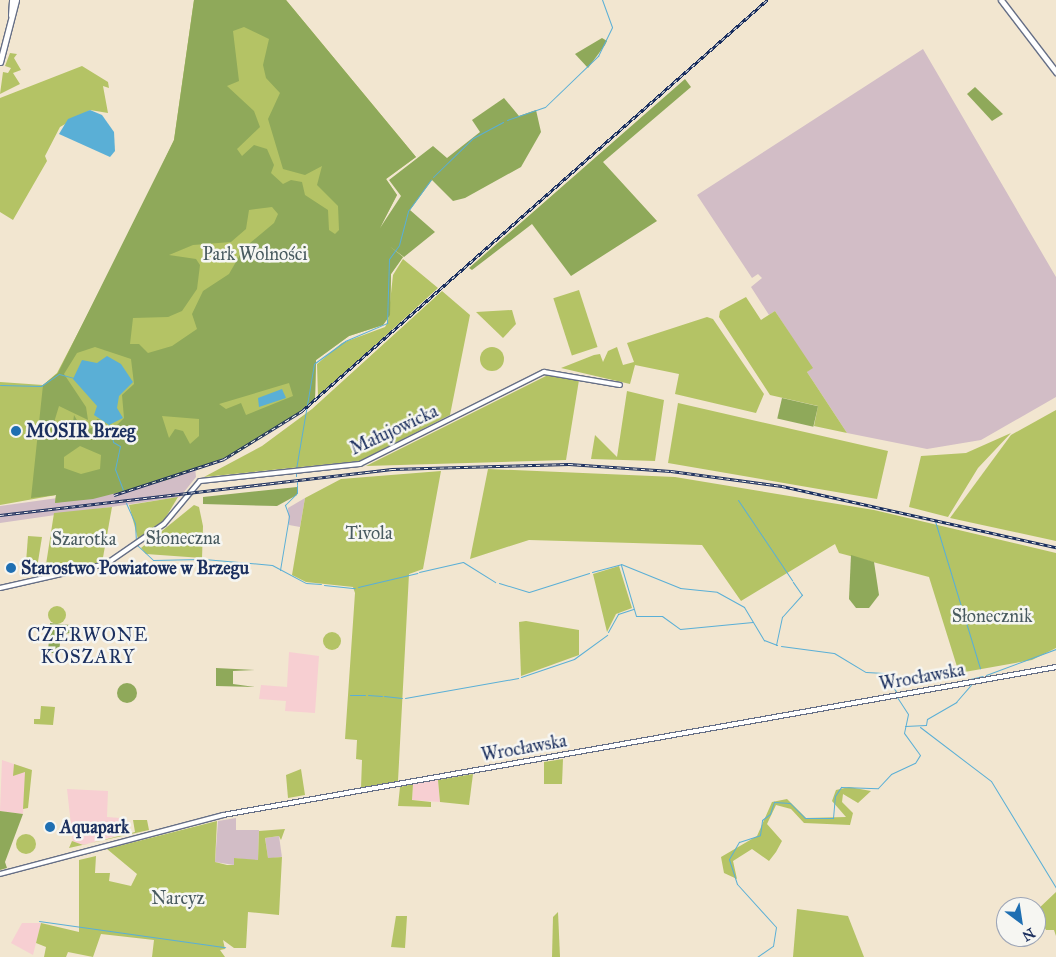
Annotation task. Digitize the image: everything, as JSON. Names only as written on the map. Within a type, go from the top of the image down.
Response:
[{"type":"main road","points":[[0,62],[11,21],[14,0]]},
{"type":"main road","points":[[1001,0],[1056,72]]},
{"type":"street","name":"Małujowicka","points":[[0,588],[40,576],[93,570],[138,545],[164,524],[200,481],[364,462],[544,372],[620,385]]},
{"type":"street","name":"Wrocławska","points":[[0,874],[223,815],[1056,667]]},
{"type":"shaded area","points":[[923,49],[1056,277],[1056,397],[981,440],[927,449],[847,433],[807,372],[812,368],[775,311],[769,315],[751,287],[762,278],[758,274],[752,278],[697,195]]},
{"type":"shaded area","points":[[195,467],[196,477],[180,497],[0,523],[0,506],[94,493]]},
{"type":"shaded area","points":[[305,498],[300,527],[289,525],[288,508]]},
{"type":"shaded area","points":[[289,652],[319,656],[315,713],[285,711],[286,701],[259,699],[261,685],[287,687]]},
{"type":"shaded area","points":[[2,760],[26,768],[23,814],[0,811]]},
{"type":"shaded area","points":[[438,780],[440,802],[412,800],[413,784]]},
{"type":"shaded area","points":[[67,789],[108,791],[107,817],[120,818],[119,835],[83,845],[73,843]]},
{"type":"shaded area","points":[[236,818],[236,830],[259,830],[258,861],[234,858],[234,865],[215,862],[218,821]]},
{"type":"shaded area","points":[[279,836],[282,857],[268,859],[265,838]]},
{"type":"shaded area","points":[[22,923],[41,923],[33,955],[11,943]]},
{"type":"green space","name":"Park Wolności","points":[[194,0],[286,0],[416,157],[386,179],[397,195],[376,235],[403,257],[391,274],[390,315],[383,325],[349,336],[316,360],[315,399],[237,453],[128,491],[55,503],[56,495],[0,505],[0,382],[43,385],[57,373],[128,237],[174,140]]},
{"type":"green space","name":"Park Wolności","points":[[194,0],[286,0],[416,157],[386,179],[397,195],[380,228],[401,196],[389,180],[433,146],[447,158],[480,132],[472,120],[504,98],[519,116],[536,110],[541,132],[521,167],[465,198],[453,201],[432,180],[410,210],[435,232],[404,257],[389,246],[403,257],[391,274],[390,315],[383,325],[349,336],[316,360],[315,399],[305,409],[237,453],[167,480],[93,499],[55,503],[56,495],[31,498],[43,385],[58,373],[174,140]],"holes":[[[244,27],[269,39],[263,65],[266,78],[280,93],[268,119],[283,169],[305,175],[322,166],[317,185],[338,206],[339,230],[335,234],[329,230],[328,210],[305,195],[302,182],[291,180],[283,184],[271,173],[274,165],[267,149],[254,145],[242,156],[237,149],[260,127],[254,111],[227,86],[239,81],[233,31]],[[272,207],[278,214],[274,223],[244,248],[229,274],[203,291],[192,314],[197,329],[172,346],[148,353],[139,344],[130,344],[133,318],[168,317],[182,311],[197,289],[200,265],[196,259],[169,255],[193,245],[231,242],[246,229],[249,210]],[[95,347],[131,359],[134,384],[122,395],[124,418],[109,433],[105,421],[97,419],[94,427],[83,431],[74,415],[72,431],[60,437],[52,429],[59,406],[88,420],[86,407],[64,374],[77,353]],[[289,383],[293,396],[246,415],[241,403],[226,409],[219,404]],[[162,416],[199,419],[199,436],[190,444],[183,431],[175,429],[169,438]],[[80,446],[101,455],[100,469],[81,474],[64,468],[64,457]]]},
{"type":"green space","points":[[602,38],[607,41],[588,68],[575,54]]},
{"type":"green space","points":[[10,53],[17,54],[14,58],[21,70],[13,73],[20,84],[0,94],[3,72],[8,73],[11,68],[5,66]]},
{"type":"green space","points":[[82,66],[108,82],[109,88],[103,86],[108,113],[90,110],[60,127],[45,156],[47,161],[13,220],[0,212],[0,98]]},
{"type":"green space","points":[[685,79],[691,87],[603,162],[657,221],[571,276],[532,224],[472,270],[469,268]]},
{"type":"green space","points":[[975,87],[1003,114],[992,121],[967,94]]},
{"type":"green space","points":[[403,259],[438,288],[318,397],[317,364],[342,343],[385,327],[388,321],[393,275]]},
{"type":"green space","points":[[579,290],[598,347],[572,355],[553,298]]},
{"type":"green space","points":[[442,291],[470,315],[450,415],[360,461],[204,477],[262,446],[312,409]]},
{"type":"green space","points":[[746,297],[761,320],[775,311],[813,368],[807,372],[847,433],[814,426],[818,406],[770,395],[719,317],[720,311]]},
{"type":"green space","points":[[512,310],[516,324],[503,338],[476,312]]},
{"type":"green space","points":[[707,317],[713,319],[764,394],[756,413],[675,394],[679,374],[635,365],[630,384],[561,368],[600,354],[603,362],[608,351],[617,347],[623,365],[634,362],[627,343]]},
{"type":"green space","points":[[492,347],[500,351],[504,359],[500,367],[492,371],[484,367],[480,359],[484,351]]},
{"type":"green space","points":[[552,373],[579,380],[566,460],[366,466]]},
{"type":"green space","points":[[627,391],[664,400],[655,461],[591,459],[595,435],[617,457]]},
{"type":"green space","points":[[782,398],[818,406],[813,427],[777,418]]},
{"type":"green space","points":[[678,403],[888,451],[877,499],[668,463]]},
{"type":"green space","points":[[1056,410],[1056,541],[950,518],[1011,435]]},
{"type":"green space","points":[[1011,433],[978,468],[948,517],[909,507],[921,456],[966,453]]},
{"type":"green space","name":"Słonecznik","points":[[488,469],[675,477],[874,510],[1056,553],[1056,648],[1032,660],[959,673],[929,577],[839,553],[835,544],[741,601],[702,545],[529,540],[470,559]]},
{"type":"green space","name":"Tivola","points":[[441,471],[423,569],[409,574],[398,781],[361,788],[362,760],[356,759],[357,740],[345,739],[355,593],[353,587],[306,582],[292,575],[305,498],[341,479]]},
{"type":"green space","points":[[297,487],[297,495],[277,506],[203,504],[203,497]]},
{"type":"green space","points":[[178,497],[163,522],[138,539],[129,505]]},
{"type":"green space","name":"Słoneczna","points":[[194,505],[199,507],[203,526],[202,558],[146,554],[141,548]]},
{"type":"green space","name":"Szarotka","points":[[112,507],[102,563],[45,571],[54,513]]},
{"type":"green space","points":[[28,536],[42,537],[36,574],[25,576]]},
{"type":"green space","points":[[851,555],[874,562],[879,595],[869,608],[856,608],[849,599]]},
{"type":"green space","points":[[619,566],[632,608],[616,614],[607,632],[593,574]]},
{"type":"green space","points":[[57,606],[63,609],[66,615],[63,621],[57,624],[51,621],[48,615],[51,609]]},
{"type":"green space","points":[[526,621],[579,630],[579,655],[521,676],[519,622]]},
{"type":"green space","points":[[50,623],[70,625],[71,633],[61,634],[59,653],[48,653]]},
{"type":"green space","points":[[328,632],[336,632],[341,637],[339,648],[328,650],[323,645],[323,637]]},
{"type":"green space","points":[[216,668],[255,670],[233,671],[233,684],[255,687],[216,686]]},
{"type":"green space","points":[[127,683],[134,686],[137,693],[134,700],[127,703],[120,700],[117,693],[120,686]]},
{"type":"green space","points":[[41,706],[55,707],[53,725],[34,724],[34,719],[40,719]]},
{"type":"green space","points":[[563,759],[562,784],[544,784],[544,762]]},
{"type":"green space","points":[[14,764],[32,770],[28,808],[23,809],[25,772],[13,776]]},
{"type":"green space","points":[[301,769],[305,795],[288,798],[286,775]]},
{"type":"green space","points":[[473,774],[469,805],[440,802],[438,780]]},
{"type":"green space","points":[[413,784],[412,800],[431,802],[431,807],[398,806],[400,787]]},
{"type":"green space","points":[[849,787],[871,791],[858,803],[843,794],[842,802],[853,813],[850,825],[804,823],[791,809],[776,805],[767,824],[782,841],[776,852],[769,861],[752,849],[733,861],[737,879],[724,873],[721,857],[757,836],[772,802],[787,799],[806,818],[846,817],[832,801],[836,790]]},
{"type":"green space","points":[[0,811],[23,814],[5,862],[7,868],[0,870]]},
{"type":"green space","points":[[133,820],[147,820],[149,830],[89,843],[135,832]]},
{"type":"green space","name":"Narcyz","points":[[217,821],[215,862],[227,865],[234,865],[234,858],[258,860],[259,831],[285,829],[281,840],[279,836],[265,838],[268,858],[282,857],[279,915],[248,912],[246,948],[234,948],[223,940],[225,949],[220,950],[225,957],[152,957],[154,940],[101,934],[93,957],[68,952],[66,957],[44,957],[46,947],[36,943],[41,923],[79,932],[79,860],[96,856],[95,873],[110,873],[109,881],[131,886],[137,874],[107,849]]},
{"type":"green space","points":[[26,834],[33,837],[36,844],[33,851],[26,854],[19,851],[16,844],[19,837]]},
{"type":"green space","points":[[72,841],[83,845],[69,848]]},
{"type":"green space","points":[[1056,892],[1056,936],[1054,930],[1046,930],[1046,902]]},
{"type":"green space","points":[[797,909],[848,916],[864,957],[793,957]]},
{"type":"green space","points":[[558,912],[560,957],[552,957],[553,917]]},
{"type":"green space","points":[[396,916],[407,916],[405,948],[391,947]]},
{"type":"water","points":[[90,110],[102,115],[114,132],[115,151],[110,157],[59,134],[68,119]]},
{"type":"water","points":[[107,356],[121,364],[133,382],[119,396],[117,408],[123,418],[109,425],[94,415],[97,406],[73,379],[82,360],[97,363]]},
{"type":"water","points":[[282,389],[286,398],[259,407],[258,398]]},
{"type":"waterway","points":[[507,120],[545,107],[598,56],[612,27],[602,0]]},
{"type":"waterway","points":[[433,177],[473,138],[503,122]]},
{"type":"waterway","points":[[315,363],[345,341],[387,323],[389,259],[399,245],[408,211],[431,179]]},
{"type":"waterway","points":[[296,469],[314,364]]},
{"type":"waterway","points":[[0,385],[41,386],[59,374],[74,378]]},
{"type":"waterway","points":[[109,424],[113,442],[120,446],[115,469],[123,490]]},
{"type":"waterway","points":[[280,570],[289,516],[285,505],[297,493],[297,485]]},
{"type":"waterway","points":[[738,500],[792,580]]},
{"type":"waterway","points":[[126,503],[135,523],[136,541]]},
{"type":"waterway","points":[[935,521],[980,668]]},
{"type":"waterway","points":[[137,545],[153,560],[202,559]]},
{"type":"waterway","points":[[204,559],[272,565],[306,583],[321,584]]},
{"type":"waterway","points":[[419,572],[463,562],[495,582]]},
{"type":"waterway","points":[[592,572],[621,564],[680,588],[717,592],[744,607],[764,640],[777,645]]},
{"type":"waterway","points":[[621,565],[636,616],[662,616],[680,629],[753,622]]},
{"type":"waterway","points":[[358,587],[417,573]]},
{"type":"waterway","points":[[499,583],[529,592],[589,573]]},
{"type":"waterway","points":[[776,645],[782,617],[802,595],[793,582]]},
{"type":"waterway","points":[[324,585],[355,588]]},
{"type":"waterway","points":[[608,632],[618,614],[633,609]]},
{"type":"waterway","points":[[521,677],[574,659],[607,635]]},
{"type":"waterway","points":[[781,646],[834,653],[866,672],[884,673],[897,693]]},
{"type":"waterway","points":[[986,675],[1056,649]]},
{"type":"waterway","points":[[970,679],[983,676]]},
{"type":"waterway","points":[[405,698],[518,678]]},
{"type":"waterway","points":[[905,726],[926,725],[927,719],[956,702],[971,685]]},
{"type":"waterway","points":[[350,695],[365,695]]},
{"type":"waterway","points":[[368,695],[382,696]]},
{"type":"waterway","points":[[384,696],[402,698]]},
{"type":"waterway","points":[[757,957],[773,946],[776,927],[737,884],[729,859],[739,842],[760,835],[762,820],[770,814],[774,802],[790,803],[805,818],[833,818],[835,796],[841,787],[878,788],[891,774],[915,763],[920,755],[904,733],[908,714],[897,697]]},
{"type":"waterway","points":[[920,727],[991,781],[1056,888]]},
{"type":"waterway","points":[[39,921],[225,947]]},
{"type":"railway","points":[[114,495],[224,459],[302,411],[767,0]]},
{"type":"railway","points":[[0,515],[392,469],[569,464],[671,471],[782,486],[1056,547]]},
{"type":"place","name":"MOSIR Brzeg","points":[[16,431]]},
{"type":"place","name":"Starostwo Powiatowe w Brzegu","points":[[11,568]]},
{"type":"place","name":"Aquapark","points":[[50,827]]},
{"type":"district","name":"CZERWONE KOSZARY","points":[[88,646]]}]
